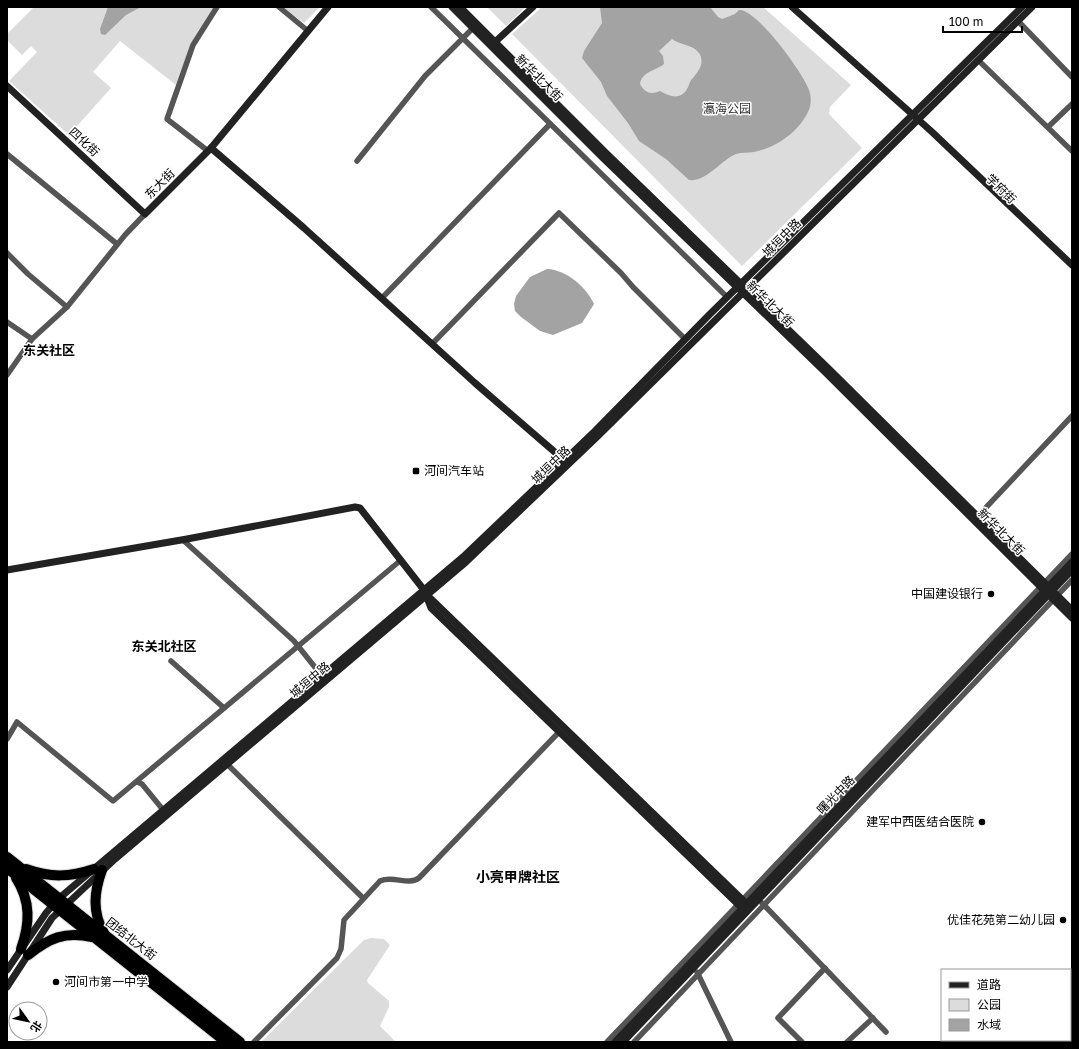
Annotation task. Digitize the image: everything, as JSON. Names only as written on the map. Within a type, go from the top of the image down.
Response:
[{"type":"highway","name":"团结北大街","points":[[7,857],[12,869],[240,1042]]},
{"type":"highway","points":[[12,869],[50,876],[72,875],[98,869],[95,908],[100,936],[72,935],[56,937],[24,952]]},
{"type":"highway","points":[[12,869],[21,885],[28,907],[24,952]]},
{"type":"highway","name":"团结北大街","points":[[100,936],[226,1042]]},
{"type":"main road","name":"东大街","points":[[145,214],[210,150],[328,7]]},
{"type":"main road","name":"新华北大街","points":[[452,7],[603,158],[742,288],[978,516],[1049,591],[1072,618]]},
{"type":"main road","name":"新华北大街","points":[[460,7],[1049,591],[1072,610]]},
{"type":"main road","points":[[495,42],[534,7]]},
{"type":"main road","name":"城垣中路","points":[[24,952],[59,904],[164,810],[322,676],[466,562],[915,117],[1022,7]]},
{"type":"main road","name":"城垣中路","points":[[915,117],[978,60],[1032,7]]},
{"type":"main road","name":"学府街","points":[[797,9],[915,117],[1072,265]]},
{"type":"main road","name":"四化街","points":[[7,86],[145,214]]},
{"type":"main road","name":"学府街","points":[[915,117],[928,134],[1072,271]]},
{"type":"main road","points":[[210,150],[382,298],[564,460]]},
{"type":"main road","name":"城垣中路","points":[[98,869],[227,764],[425,593],[564,460],[727,297],[742,288]]},
{"type":"main road","points":[[7,570],[183,540],[355,507],[365,512],[425,593],[745,906]]},
{"type":"main road","name":"曙光中路","points":[[623,1042],[694,966],[745,906],[761,902],[1049,591],[1072,562]]},
{"type":"main road","name":"曙光中路","points":[[615,1042],[1049,591],[1072,570]]},
{"type":"main road","points":[[425,593],[431,608],[439,616],[559,732],[745,906]]},
{"type":"main road","points":[[7,970],[24,952]]},
{"type":"main road","points":[[7,987],[24,952]]},
{"type":"street","points":[[210,150],[167,119],[193,45],[217,7]]},
{"type":"street","points":[[280,7],[308,31]]},
{"type":"street","points":[[431,7],[727,297]]},
{"type":"street","points":[[1018,21],[1072,77]]},
{"type":"street","points":[[357,161],[425,76],[473,28]]},
{"type":"street","points":[[978,60],[1072,151]]},
{"type":"street","points":[[1048,128],[1072,104]]},
{"type":"street","points":[[382,298],[550,124]]},
{"type":"street","points":[[7,154],[118,244]]},
{"type":"street","points":[[432,344],[559,213],[621,273],[685,340]]},
{"type":"street","name":"东大街","points":[[7,375],[32,339],[67,307],[118,244],[145,214]]},
{"type":"street","points":[[7,253],[28,274],[67,307]]},
{"type":"street","points":[[7,322],[32,339]]},
{"type":"street","points":[[978,516],[1072,416]]},
{"type":"street","points":[[183,540],[298,645],[322,676]]},
{"type":"street","points":[[1049,591],[1072,554]]},
{"type":"street","points":[[7,739],[17,722],[113,801],[401,560]]},
{"type":"street","points":[[1049,591],[1072,580]]},
{"type":"street","points":[[171,661],[224,708]]},
{"type":"street","points":[[254,1042],[337,958],[342,949],[344,920],[363,898],[383,879],[388,878],[411,881],[420,878],[559,732]]},
{"type":"street","points":[[227,764],[363,898]]},
{"type":"street","points":[[137,782],[142,784],[164,810]]},
{"type":"street","points":[[634,1042],[698,974],[761,902],[886,1032]]},
{"type":"street","points":[[607,1042],[745,906]]},
{"type":"street","points":[[694,966],[731,1042]]},
{"type":"street","points":[[802,1042],[778,1018],[825,968]]},
{"type":"street","points":[[847,1042],[873,1018]]},
{"type":"green space","points":[[34,7],[215,7],[190,46],[176,85],[120,41],[93,72],[111,88],[69,135],[9,81],[37,52],[31,46],[22,55],[7,40],[7,34]]},
{"type":"green space","points":[[282,7],[320,7],[304,23]]},
{"type":"green space","points":[[487,7],[526,7],[506,26]]},
{"type":"green space","name":"瀛海公园","points":[[542,7],[763,7],[851,85],[830,107],[829,114],[862,148],[742,266],[512,34]]},
{"type":"green space","points":[[371,938],[384,939],[390,945],[367,980],[368,983],[389,1001],[389,1007],[380,1026],[396,1042],[262,1041],[364,940]]},
{"type":"water","points":[[108,7],[141,7],[126,15],[105,35],[101,34],[100,29]]},
{"type":"water","points":[[600,7],[710,7],[718,17],[722,19],[735,14],[739,10],[747,12],[767,30],[798,70],[811,96],[808,111],[803,121],[785,139],[762,150],[736,154],[702,178],[689,180],[666,159],[639,141],[628,123],[607,96],[601,82],[582,58],[584,51],[602,23]],"holes":[[[672,39],[693,48],[699,53],[702,61],[700,68],[691,80],[687,89],[681,95],[674,96],[660,91],[654,93],[646,91],[640,84],[643,76],[664,64],[663,56],[659,51]]]},
{"type":"water","points":[[547,269],[562,272],[575,280],[591,298],[594,304],[582,323],[553,335],[540,331],[521,317],[515,311],[514,304],[516,296],[530,277]]},
{"type":"place","name":"河间汽车站","points":[[416,471]]},
{"type":"place","name":"中国建设银行","points":[[991,594]]},
{"type":"place","name":"建军中西医结合医院","points":[[982,822]]},
{"type":"place","name":"优佳花苑第二幼儿园","points":[[1063,920]]},
{"type":"place","name":"河间市第一中学","points":[[56,982]]},
{"type":"district","name":"东关社区","points":[[49,350]]},
{"type":"district","name":"东关北社区","points":[[164,646]]},
{"type":"district","name":"小亮甲牌社区","points":[[518,877]]}]
